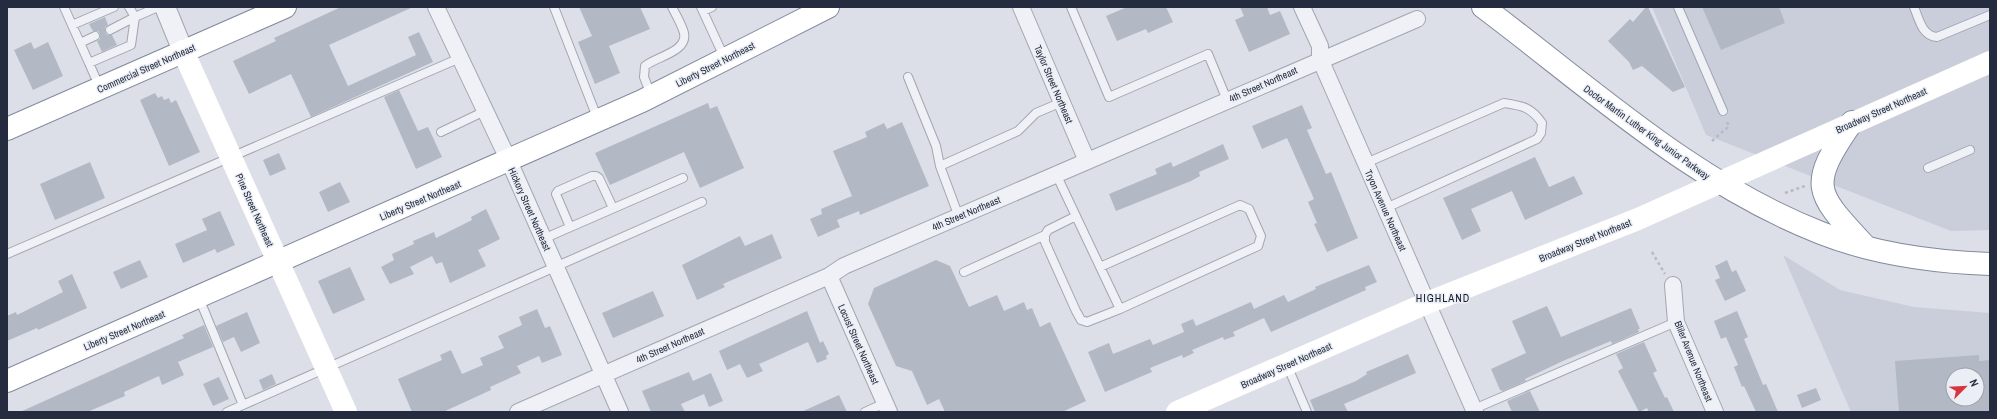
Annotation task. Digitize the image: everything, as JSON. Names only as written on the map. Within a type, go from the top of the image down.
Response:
[{"type":"main road","name":"Commercial Street Northeast","points":[[7,129],[285,7]]},
{"type":"main road","name":"Liberty Street Northeast","points":[[7,381],[199,298],[278,261],[598,121],[652,96],[828,7]]},
{"type":"main road","name":"Doctor Martin Luther King Junior Parkway","points":[[1483,7],[1610,107],[1717,182],[1780,216],[1822,234],[1866,248],[1925,259],[1990,264]]},
{"type":"main road","name":"Pine Street Northeast","points":[[183,51],[346,412]]},
{"type":"main road","name":"Broadway Street Northeast","points":[[1179,412],[1427,303],[1632,221],[1990,62]]},
{"type":"main road","points":[[1852,122],[1835,146],[1824,167],[1822,184],[1825,198],[1831,209],[1866,248]]},
{"type":"street","name":"Pine Street Northeast","points":[[165,7],[183,51]]},
{"type":"street","name":"Hickory Street Northeast","points":[[436,7],[509,161],[620,412]]},
{"type":"street","name":"Taylor Street Northeast","points":[[1021,7],[1087,161]]},
{"type":"street","name":"Tryon Avenue Northeast","points":[[1302,7],[1320,46],[1320,59],[1474,411]]},
{"type":"street","name":"4th Street Northeast","points":[[518,412],[829,276],[844,266],[1320,59],[1417,19]]},
{"type":"street","name":"Locust Street Northeast","points":[[829,276],[887,407]]},
{"type":"street","name":"Bliler Avenue Northeast","points":[[1673,285],[1676,322],[1715,412]]},
{"type":"lane","points":[[64,7],[100,88]]},
{"type":"lane","points":[[72,25],[114,7]]},
{"type":"lane","points":[[89,63],[131,44],[135,17],[129,7]]},
{"type":"lane","points":[[110,30],[158,7]]},
{"type":"lane","points":[[554,7],[598,121]]},
{"type":"lane","points":[[652,96],[644,77],[645,66],[677,50],[682,43],[684,35],[672,7]]},
{"type":"lane","points":[[712,7],[702,9],[725,59]]},
{"type":"lane","points":[[1071,7],[1109,97],[1208,54],[1227,100]]},
{"type":"lane","points":[[1678,7],[1723,111]]},
{"type":"lane","points":[[1914,7],[1924,30],[1932,37],[1937,38],[1990,15]]},
{"type":"lane","points":[[80,43],[95,36]]},
{"type":"lane","points":[[7,254],[460,58]]},
{"type":"lane","points":[[908,77],[936,146],[940,166],[959,216]]},
{"type":"lane","points":[[940,166],[1018,131],[1036,113],[1062,102]]},
{"type":"lane","points":[[1366,163],[1504,103],[1524,106],[1535,113],[1542,123],[1541,132],[1537,139],[1386,208]]},
{"type":"lane","points":[[441,132],[485,111]]},
{"type":"lane","points":[[1928,168],[1970,150]]},
{"type":"lane","points":[[1056,174],[1120,309]]},
{"type":"lane","points":[[570,227],[556,194],[558,191],[592,176],[596,176],[599,178],[613,208]]},
{"type":"lane","points":[[543,239],[683,178]]},
{"type":"lane","points":[[227,412],[556,268],[702,202]]},
{"type":"lane","points":[[1076,216],[1048,230],[1045,235],[1045,242],[1082,320],[1087,322],[1120,309],[1258,246],[1261,236],[1249,209],[1240,205],[1100,267]]},
{"type":"lane","points":[[964,272],[1045,235]]},
{"type":"lane","points":[[199,298],[243,405]]},
{"type":"lane","points":[[1474,411],[1676,322]]},
{"type":"lane","points":[[1287,364],[1307,412]]},
{"type":"lane","points":[[866,412],[887,407]]},
{"type":"path","points":[[1712,141],[1729,126],[1723,111]]},
{"type":"path","points":[[1785,193],[1808,185]]},
{"type":"path","points":[[1652,252],[1673,285]]},
{"type":"shaded area","points":[[1652,7],[1990,7],[1990,230],[1951,231],[1706,135]]},
{"type":"shaded area","points":[[1783,255],[1840,290],[1914,307],[1990,313],[1990,412],[1851,412]]},
{"type":"building","points":[[341,7],[413,7],[329,45],[348,86],[416,55],[408,37],[419,32],[433,62],[311,117],[291,74],[249,94],[233,61],[276,41],[274,38]]},
{"type":"building","points":[[579,7],[640,7],[650,29],[609,46],[620,73],[595,84],[578,42],[592,36]]},
{"type":"building","points":[[1127,7],[1166,7],[1173,22],[1148,33],[1146,29],[1117,41],[1106,16]]},
{"type":"building","points":[[1240,7],[1267,7],[1270,15],[1280,11],[1290,34],[1249,52],[1235,20],[1244,16]]},
{"type":"building","points":[[1646,7],[1648,7],[1685,87],[1673,92],[1642,66],[1633,70],[1629,62],[1608,41],[1630,19],[1633,22]]},
{"type":"building","points":[[1702,7],[1779,7],[1785,23],[1721,50]]},
{"type":"building","points":[[105,17],[108,25],[105,27],[105,32],[107,35],[112,35],[117,45],[102,52],[97,41],[100,39],[100,34],[98,31],[93,31],[89,24]]},
{"type":"building","points":[[31,42],[34,49],[48,42],[63,76],[33,90],[14,50]]},
{"type":"building","points":[[399,90],[418,131],[428,127],[442,157],[416,169],[384,97]]},
{"type":"building","points":[[155,93],[158,98],[162,96],[164,100],[169,98],[171,103],[176,100],[200,152],[169,166],[140,100]]},
{"type":"building","points":[[708,103],[710,109],[717,106],[744,168],[700,188],[684,152],[610,185],[595,153]]},
{"type":"building","points":[[1302,105],[1312,128],[1307,130],[1326,174],[1331,172],[1358,238],[1327,252],[1314,224],[1317,223],[1308,202],[1314,199],[1287,138],[1262,149],[1252,126]]},
{"type":"building","points":[[902,122],[929,186],[860,215],[859,211],[837,220],[840,227],[818,237],[810,219],[822,214],[821,209],[852,196],[833,151],[867,137],[865,132],[884,123],[887,129]]},
{"type":"building","points":[[1223,144],[1229,159],[1199,172],[1200,176],[1191,181],[1116,211],[1109,194],[1157,174],[1155,169],[1171,162],[1173,167]]},
{"type":"building","points":[[279,153],[286,169],[270,176],[263,160]]},
{"type":"building","points":[[1535,157],[1549,187],[1574,176],[1583,194],[1525,220],[1512,191],[1471,209],[1481,231],[1462,240],[1443,198]]},
{"type":"building","points":[[90,162],[105,198],[55,220],[40,184]]},
{"type":"building","points":[[340,182],[350,202],[328,212],[319,192]]},
{"type":"building","points":[[486,209],[500,239],[478,250],[486,266],[450,283],[442,262],[436,264],[432,256],[410,267],[414,274],[390,284],[381,267],[394,260],[392,254],[414,244],[413,241],[434,232],[436,238],[472,220],[471,217]]},
{"type":"building","points":[[220,211],[235,245],[217,253],[215,249],[183,263],[175,244],[207,230],[202,219]]},
{"type":"building","points":[[772,234],[782,258],[723,284],[725,287],[697,300],[682,265],[740,236],[745,246]]},
{"type":"building","points":[[140,260],[148,277],[121,289],[113,272]]},
{"type":"building","points":[[936,260],[950,266],[969,307],[997,295],[1004,311],[1024,302],[1027,310],[1032,308],[1040,327],[1050,322],[1086,401],[1062,412],[945,412],[939,399],[927,405],[912,371],[896,366],[868,304],[874,288]]},
{"type":"building","points":[[1727,260],[1732,272],[1736,270],[1746,291],[1725,301],[1715,280],[1720,278],[1715,266]]},
{"type":"building","points":[[1369,265],[1377,282],[1365,287],[1366,290],[1271,332],[1264,318],[1233,332],[1235,336],[1224,340],[1223,337],[1192,350],[1194,353],[1183,358],[1182,355],[1150,368],[1152,372],[1105,392],[1088,352],[1109,343],[1113,354],[1150,339],[1153,345],[1184,332],[1181,324],[1193,319],[1196,326],[1251,302],[1254,309],[1284,295],[1288,302],[1316,289],[1315,287]]},
{"type":"building","points":[[350,267],[365,300],[333,314],[318,281]]},
{"type":"building","points":[[72,274],[87,308],[38,330],[37,328],[7,341],[7,316],[16,312],[17,315],[63,292],[58,281]]},
{"type":"building","points":[[653,291],[664,316],[613,338],[602,313]]},
{"type":"building","points":[[1547,306],[1561,337],[1631,308],[1640,329],[1638,329],[1639,332],[1612,344],[1611,341],[1565,360],[1525,379],[1526,381],[1503,391],[1500,390],[1491,369],[1526,353],[1512,321]]},
{"type":"building","points":[[537,309],[545,328],[550,326],[562,355],[542,363],[539,356],[517,366],[521,373],[490,387],[491,390],[443,412],[412,412],[398,379],[442,360],[440,355],[451,350],[462,374],[483,365],[480,358],[504,348],[498,336],[522,325],[519,317]]},
{"type":"building","points":[[807,311],[820,343],[823,341],[829,354],[826,356],[827,359],[817,363],[808,342],[759,364],[763,371],[747,378],[740,364],[727,370],[719,351]]},
{"type":"building","points":[[1737,311],[1748,337],[1744,339],[1763,385],[1766,384],[1778,412],[1756,412],[1744,386],[1742,387],[1734,367],[1738,365],[1726,337],[1721,339],[1714,321]]},
{"type":"building","points":[[247,312],[260,343],[241,352],[234,337],[223,342],[216,326]]},
{"type":"building","points":[[204,325],[213,347],[178,362],[184,375],[162,385],[159,376],[124,392],[125,396],[87,412],[20,412],[184,338],[182,335]]},
{"type":"building","points":[[1644,342],[1657,371],[1653,373],[1665,398],[1667,397],[1674,412],[1649,412],[1647,408],[1639,412],[1618,371],[1623,368],[1616,354]]},
{"type":"building","points":[[1408,354],[1416,373],[1344,404],[1348,412],[1315,412],[1310,400],[1356,381],[1367,374],[1366,372]]},
{"type":"building","points":[[1979,355],[1979,361],[1990,360],[1990,412],[1899,412],[1895,361]]},
{"type":"building","points":[[689,372],[693,381],[711,373],[723,401],[709,407],[704,394],[681,404],[685,412],[651,412],[642,391]]},
{"type":"building","points":[[272,374],[276,384],[263,390],[259,380]]},
{"type":"building","points":[[219,377],[229,399],[213,406],[203,384]]},
{"type":"building","points":[[1816,388],[1821,400],[1802,408],[1797,395]]},
{"type":"building","points":[[1530,391],[1540,412],[1512,412],[1507,401]]},
{"type":"building","points":[[839,395],[847,412],[801,412]]},
{"type":"district","name":"HIGHLAND","points":[[1443,298]]}]
